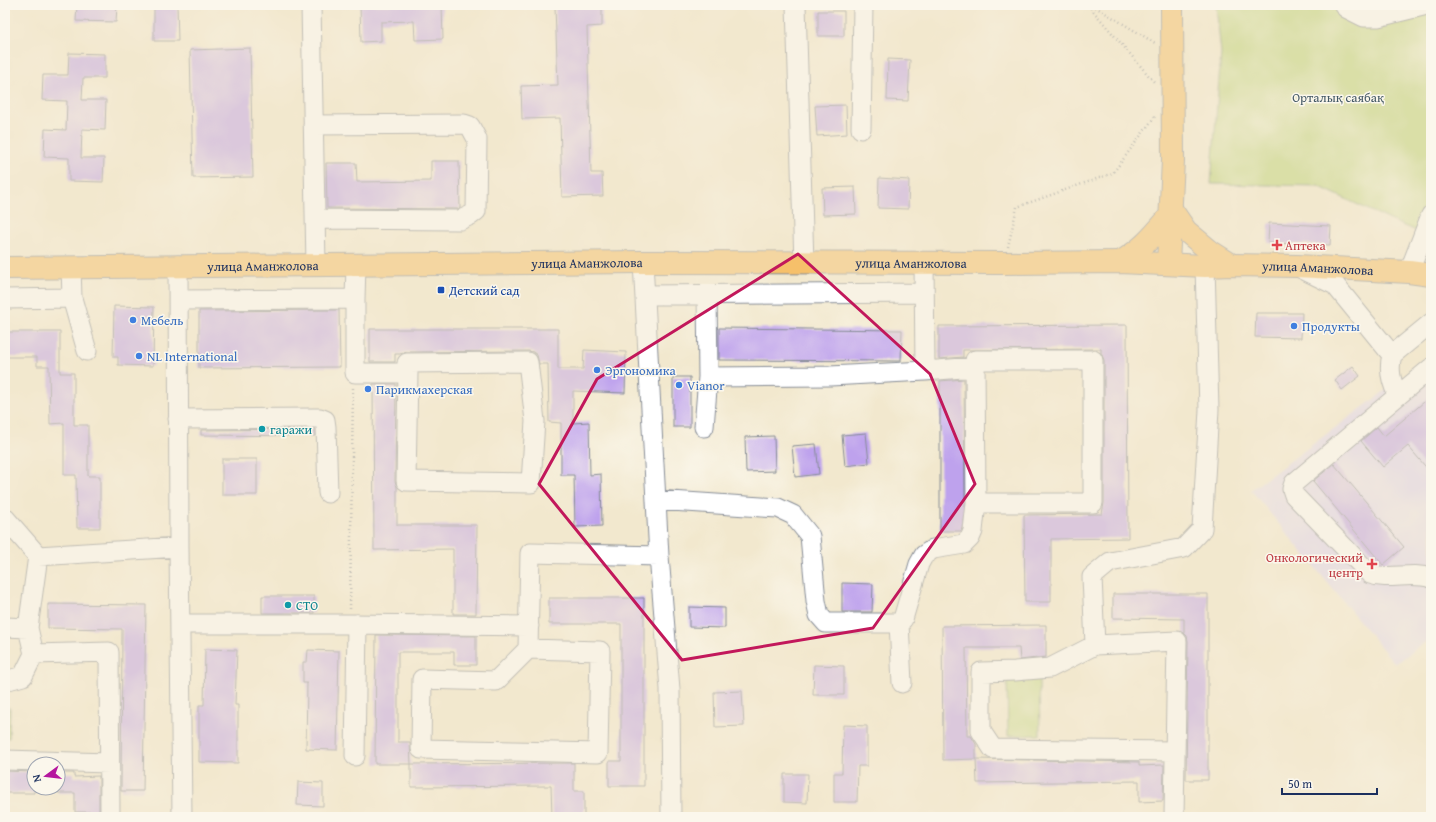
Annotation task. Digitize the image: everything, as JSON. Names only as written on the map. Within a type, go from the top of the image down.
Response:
[{"type":"main road","points":[[1168,264],[1173,160],[1172,5]]},
{"type":"main road","points":[[1120,262],[1136,253],[1148,242],[1171,212]]},
{"type":"main road","points":[[1171,212],[1186,231],[1210,251],[1232,265]]},
{"type":"main road","name":"улица Аманжолова","points":[[5,268],[643,262],[1120,262],[1205,266],[1297,266],[1409,272],[1431,275]]},
{"type":"street","points":[[311,5],[316,265]]},
{"type":"street","points":[[796,5],[804,263]]},
{"type":"street","points":[[861,129],[863,5]]},
{"type":"street","points":[[1345,5],[1346,8],[1364,17],[1378,17],[1427,5]]},
{"type":"street","points":[[313,125],[464,124],[470,126],[477,139],[476,210],[471,215],[460,220],[315,219]]},
{"type":"street","points":[[1409,272],[1431,215]]},
{"type":"street","points":[[643,262],[659,556],[670,689],[671,817]]},
{"type":"street","points":[[924,262],[925,371]]},
{"type":"street","points":[[356,265],[355,373],[408,373]]},
{"type":"street","points":[[178,266],[182,817]]},
{"type":"street","points":[[1094,645],[1092,577],[1110,562],[1184,548],[1202,529],[1209,410],[1205,266]]},
{"type":"street","points":[[1297,266],[1335,285],[1392,355]]},
{"type":"street","points":[[71,267],[72,298],[87,351]]},
{"type":"street","points":[[645,295],[924,293]]},
{"type":"street","points":[[704,427],[708,377],[707,295]]},
{"type":"street","points":[[5,299],[72,298]]},
{"type":"street","points":[[178,300],[355,299]]},
{"type":"street","points":[[1398,394],[1394,388],[1390,375],[1390,362],[1392,355],[1431,323]]},
{"type":"street","points":[[656,500],[778,508],[793,515],[810,536],[816,601],[819,615],[826,624],[899,623],[903,619],[919,564],[924,555],[932,549],[964,544],[970,538],[973,531],[976,503],[976,360],[1093,360],[1093,503],[976,503]]},
{"type":"street","points":[[528,362],[535,421],[531,483],[406,481],[408,373],[407,363],[528,362]]},
{"type":"street","points":[[708,377],[830,376],[975,368]]},
{"type":"street","points":[[1431,368],[1398,394],[1294,483],[1292,489],[1294,495],[1370,574],[1381,576],[1419,576],[1431,578]]},
{"type":"street","points":[[178,419],[314,418],[325,420],[328,493]]},
{"type":"street","points":[[5,518],[38,556],[28,628],[34,654],[23,676],[5,681]]},
{"type":"street","points":[[38,556],[179,548]]},
{"type":"street","points":[[528,649],[600,651],[598,753],[421,749],[422,679],[496,681],[528,649],[530,553],[659,556]]},
{"type":"street","points":[[899,623],[902,683]]},
{"type":"street","points":[[180,624],[529,626]]},
{"type":"street","points":[[353,624],[355,756]]},
{"type":"street","points":[[5,627],[28,628]]},
{"type":"street","points":[[1174,751],[992,749],[981,731],[981,672],[1050,668],[1094,645],[1177,641],[1174,817]]},
{"type":"street","points":[[34,654],[108,652],[108,763],[110,817]]},
{"type":"street","points":[[5,760],[108,763]]},
{"type":"path","points":[[1088,5],[1157,85]]},
{"type":"path","points":[[1092,5],[1156,43]]},
{"type":"path","points":[[1004,263],[1017,207],[1114,173],[1157,114]]},
{"type":"path","points":[[353,624],[355,373]]},
{"type":"highlighted area","points":[[798,254],[930,374],[975,484],[873,628],[682,660],[539,484],[597,379]]},
{"type":"shaded area","name":"Онкологический центр","points":[[1431,357],[1431,638],[1395,664],[1251,490]]},
{"type":"green space","name":"Орталық саябақ","points":[[1216,5],[1431,5],[1431,236],[1401,225],[1318,186],[1211,184],[1221,53]]},
{"type":"green space","points":[[1039,679],[1040,735],[1008,736],[1007,680]]},
{"type":"green space","points":[[5,708],[10,708],[9,738],[5,738]]},
{"type":"building","points":[[77,5],[117,5],[116,22],[76,21]]},
{"type":"building","points":[[154,5],[177,5],[178,41],[154,41]]},
{"type":"building","points":[[360,5],[442,5],[443,39],[415,40],[414,21],[381,22],[381,41],[361,42]]},
{"type":"building","points":[[602,6],[602,26],[587,27],[591,173],[602,173],[603,196],[562,197],[560,118],[522,119],[521,86],[558,85],[555,7]]},
{"type":"building","points":[[818,11],[844,11],[844,36],[818,36]]},
{"type":"building","points":[[250,48],[253,177],[193,178],[190,50]]},
{"type":"building","points":[[69,53],[105,54],[105,78],[83,78],[82,100],[106,100],[105,130],[82,129],[81,158],[104,158],[103,182],[69,181],[69,158],[44,157],[45,129],[66,130],[67,101],[42,100],[43,75],[68,75]]},
{"type":"building","points":[[888,59],[910,60],[908,101],[887,100]]},
{"type":"building","points":[[846,105],[847,134],[817,136],[815,106]]},
{"type":"building","points":[[431,161],[459,161],[460,208],[327,208],[326,163],[356,163],[357,182],[431,181]]},
{"type":"building","points":[[879,178],[909,180],[908,209],[878,208]]},
{"type":"building","points":[[855,187],[856,214],[823,215],[822,188]]},
{"type":"building","points":[[1269,223],[1331,226],[1330,245],[1268,243]]},
{"type":"building","points":[[114,306],[154,307],[153,366],[118,365],[118,357],[113,357]]},
{"type":"building","points":[[339,310],[340,367],[199,368],[199,311]]},
{"type":"building","points":[[1256,313],[1302,313],[1301,338],[1255,337]]},
{"type":"building","points":[[1127,325],[1128,538],[1051,539],[1051,602],[1025,602],[1024,515],[1102,514],[1104,503],[1104,360],[1101,349],[963,350],[963,357],[939,359],[939,326]]},
{"type":"building","points":[[719,328],[902,330],[901,361],[719,360]]},
{"type":"building","points":[[370,329],[558,329],[558,369],[583,369],[584,350],[626,352],[625,393],[573,391],[573,423],[589,422],[590,475],[601,474],[602,526],[575,527],[574,475],[561,475],[561,423],[549,422],[548,364],[539,364],[537,355],[528,351],[407,352],[395,354],[395,362],[370,362]]},
{"type":"building","points":[[5,332],[60,332],[60,373],[74,373],[74,425],[88,425],[88,476],[100,476],[100,528],[77,528],[76,475],[64,475],[64,423],[50,424],[49,366],[37,366],[37,357],[5,357]]},
{"type":"building","points":[[1353,366],[1360,376],[1342,390],[1335,380]]},
{"type":"building","points":[[673,377],[690,377],[690,427],[673,427]]},
{"type":"building","points":[[964,379],[965,504],[962,528],[961,531],[940,531],[940,381]]},
{"type":"building","points":[[373,384],[396,384],[395,481],[397,487],[397,525],[477,525],[476,614],[453,614],[453,549],[374,550]]},
{"type":"building","points":[[1431,396],[1431,473],[1408,446],[1383,467],[1361,441],[1377,427],[1384,436]]},
{"type":"building","points":[[315,429],[315,436],[201,435],[201,430]]},
{"type":"building","points":[[866,433],[869,463],[845,466],[842,435]]},
{"type":"building","points":[[774,436],[775,471],[746,472],[745,437]]},
{"type":"building","points":[[816,444],[819,474],[795,477],[792,446]]},
{"type":"building","points":[[222,459],[257,459],[257,495],[222,495]]},
{"type":"building","points":[[1334,464],[1404,547],[1383,565],[1313,481]]},
{"type":"building","points":[[842,583],[873,584],[872,612],[842,612]]},
{"type":"building","points":[[1113,594],[1208,594],[1208,780],[1186,780],[1188,641],[1187,636],[1184,633],[1184,619],[1113,618]]},
{"type":"building","name":"СТО","points":[[262,596],[314,596],[314,613],[262,613]]},
{"type":"building","points":[[549,598],[644,598],[644,786],[609,786],[609,761],[621,761],[621,624],[549,624]]},
{"type":"building","points":[[48,604],[146,605],[143,791],[121,791],[122,629],[48,628]]},
{"type":"building","points":[[689,607],[725,608],[725,628],[689,627]]},
{"type":"building","points":[[1046,625],[1046,657],[1020,660],[1019,648],[966,648],[967,736],[971,736],[976,744],[976,759],[943,760],[942,626]]},
{"type":"building","points":[[376,635],[476,636],[476,665],[454,665],[454,652],[398,652],[398,742],[410,742],[411,764],[375,764]]},
{"type":"building","points":[[205,649],[237,650],[235,705],[238,705],[238,763],[199,762],[199,705],[204,705]]},
{"type":"building","points":[[308,650],[339,651],[337,750],[306,749],[307,683],[303,683],[303,662],[307,662]]},
{"type":"building","points":[[814,665],[844,666],[844,695],[813,695]]},
{"type":"building","points":[[742,691],[744,726],[715,727],[714,692]]},
{"type":"building","points":[[843,725],[867,726],[867,766],[858,766],[857,802],[834,802],[834,773],[842,773]]},
{"type":"building","points":[[976,759],[1139,762],[1139,766],[1164,765],[1163,801],[1139,802],[1139,781],[977,783]]},
{"type":"building","points":[[574,763],[574,791],[584,791],[584,817],[552,817],[551,786],[411,787],[411,764]]},
{"type":"building","points":[[5,771],[26,772],[26,793],[5,793]]},
{"type":"building","points":[[66,773],[74,773],[74,777],[99,776],[99,812],[75,812],[75,793],[66,793]]},
{"type":"building","points":[[784,774],[808,774],[807,803],[784,802]]},
{"type":"building","points":[[298,782],[323,783],[323,806],[297,805]]},
{"type":"place","name":"Аптека","points":[[1277,245]]},
{"type":"place","name":"Детский сад","points":[[441,290]]},
{"type":"place","name":"Мебель","points":[[133,320]]},
{"type":"place","name":"Продукты","points":[[1294,326]]},
{"type":"place","name":"NL International","points":[[139,356]]},
{"type":"place","name":"Эргономика","points":[[597,370]]},
{"type":"place","name":"Vianor","points":[[679,385]]},
{"type":"place","name":"Парикмахерская","points":[[368,389]]},
{"type":"place","name":"гаражи","points":[[262,429]]},
{"type":"place","name":"Онкологический центр","points":[[1372,564]]},
{"type":"place","name":"СТО","points":[[288,605]]}]
